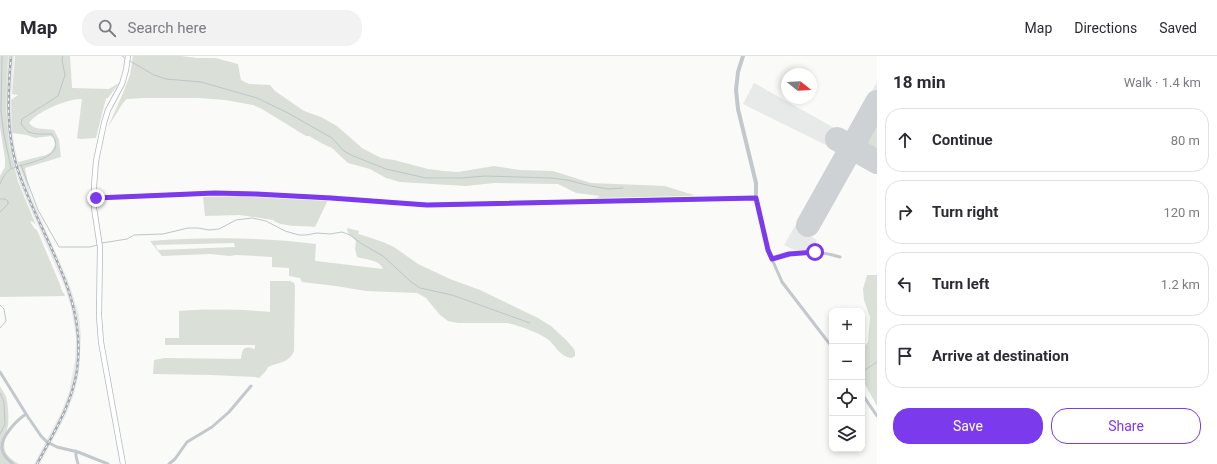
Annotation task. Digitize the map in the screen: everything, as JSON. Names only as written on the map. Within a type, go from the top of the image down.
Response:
[{"type":"main road","points":[[122,464],[101,342],[99,316],[100,247],[93,198],[96,161],[102,127],[108,110],[122,84],[128,56]]},
{"type":"street","points":[[743,56],[738,72],[736,90],[738,108],[756,183],[756,198],[768,250],[782,282],[829,344]]},
{"type":"street","points":[[93,198],[215,193],[331,198],[427,205],[756,198]]},
{"type":"street","points":[[772,259],[789,254],[815,252],[828,253],[840,257]]},
{"type":"street","points":[[0,372],[26,414],[47,442],[57,447],[76,451],[108,464]]},
{"type":"street","points":[[170,464],[187,442],[212,427],[229,412],[251,386]]},
{"type":"street","points":[[865,398],[877,416]]},
{"type":"street","points":[[13,464],[3,453],[2,445],[4,438],[15,423],[26,414]]},
{"type":"street","points":[[76,451],[78,464]]},
{"type":"shaded area","points":[[0,56],[8,56],[6,111],[9,144],[18,182],[36,225],[30,221],[37,230],[65,296],[0,297],[0,176],[5,167],[5,159],[0,127]]},
{"type":"shaded area","points":[[8,56],[14,56],[11,100],[14,143],[18,162],[25,183],[69,283],[79,315],[81,336],[79,372],[74,394],[66,415],[40,464],[34,464],[61,413],[69,392],[75,360],[76,337],[71,307],[64,285],[20,185],[11,155],[6,123]]},
{"type":"shaded area","points":[[15,56],[70,56],[72,88],[109,89],[119,83],[108,98],[106,98],[96,138],[77,138],[82,99],[76,99],[53,106],[38,114],[29,123],[31,126],[37,128],[54,130],[59,140],[61,157],[25,168],[30,194],[18,162],[46,155],[51,152],[55,145],[54,139],[51,136],[35,138],[27,135],[12,133],[11,100],[18,95],[12,94]]},
{"type":"shaded area","points":[[133,56],[215,58],[238,64],[241,80],[249,84],[270,85],[275,91],[304,111],[321,117],[337,126],[362,148],[381,158],[428,169],[444,171],[458,172],[494,166],[520,170],[553,171],[591,183],[665,186],[695,195],[596,198],[600,196],[576,193],[558,184],[494,183],[466,186],[400,182],[386,178],[370,169],[348,163],[332,148],[309,136],[306,136],[262,109],[253,105],[225,100],[199,98],[127,99],[108,127],[130,75]]},
{"type":"shaded area","points":[[877,82],[877,120],[864,144],[877,152],[877,174],[853,161],[810,236],[817,240],[810,250],[794,250],[784,245],[838,151],[743,104],[754,83],[781,98],[781,104],[792,104],[847,135]]},
{"type":"shaded area","points":[[877,121],[877,151],[866,144],[867,138]]},
{"type":"shaded area","points":[[242,196],[327,201],[315,227],[286,225],[273,220],[240,215],[205,216],[203,197]]},
{"type":"shaded area","points":[[347,228],[359,231],[358,234],[394,247],[418,264],[450,279],[480,290],[538,318],[551,326],[566,340],[574,349],[575,356],[571,358],[567,357],[558,351],[545,337],[512,324],[458,323],[448,321],[440,315],[426,298],[417,293],[366,291],[302,282],[300,278],[289,276],[289,268],[272,267],[272,257],[210,254],[162,256],[150,241],[233,238],[316,244],[316,261],[383,269],[379,263],[357,257],[355,249],[356,241],[348,233]],"holes":[[[234,243],[235,247],[158,250],[155,245]]]},
{"type":"shaded area","points":[[867,275],[877,275],[877,406],[865,384],[865,346],[868,342],[870,317],[864,300],[863,289]]},
{"type":"shaded area","points":[[270,281],[290,281],[294,283],[295,286],[294,351],[289,358],[283,362],[268,367],[259,378],[153,374],[154,360],[165,358],[241,359],[245,348],[254,349],[255,345],[165,345],[165,338],[179,338],[179,311],[247,310],[270,312]]},
{"type":"shaded area","points":[[0,386],[6,397],[8,411],[4,449],[13,460],[19,464],[0,464]]},
{"type":"waterway","points":[[2,56],[1,111],[11,168]]},
{"type":"waterway","points":[[0,184],[4,175],[9,170],[43,159],[50,155],[55,149],[56,143],[52,134],[37,134],[28,132],[21,124],[22,119],[58,96],[65,75],[62,60],[63,56]]},
{"type":"waterway","points":[[130,61],[154,75],[166,79],[201,82],[257,98],[288,113],[332,138],[344,151],[351,155],[386,169],[426,178],[485,176],[551,178],[608,189],[623,188]]},
{"type":"waterway","points":[[21,165],[38,210],[59,247],[90,247],[97,245]]},
{"type":"waterway","points":[[0,199],[5,199],[8,201],[8,204],[0,212]]},
{"type":"waterway","points":[[102,243],[127,239],[134,235],[163,234],[188,228],[209,230],[219,229],[236,220],[252,218],[266,221],[285,231],[299,235],[342,232],[350,235],[383,256],[410,281],[420,288],[452,295],[530,323]]},
{"type":"waterway","points":[[0,305],[4,309],[6,321],[0,328]]},
{"type":"waterway","points":[[865,370],[877,362]]},
{"type":"waterway","points":[[0,393],[4,402],[5,424],[0,434]]},
{"type":"runway","points":[[808,225],[877,102]]},
{"type":"runway","points":[[837,139],[877,162]]},
{"type":"railway","points":[[11,56],[9,83],[9,124],[16,164],[25,190],[68,289],[75,315],[78,342],[77,370],[71,395],[37,464]]},
{"type":"route","points":[[96,198],[215,193],[331,198],[427,205],[756,198],[768,250],[772,259],[789,254],[815,252]]}]
